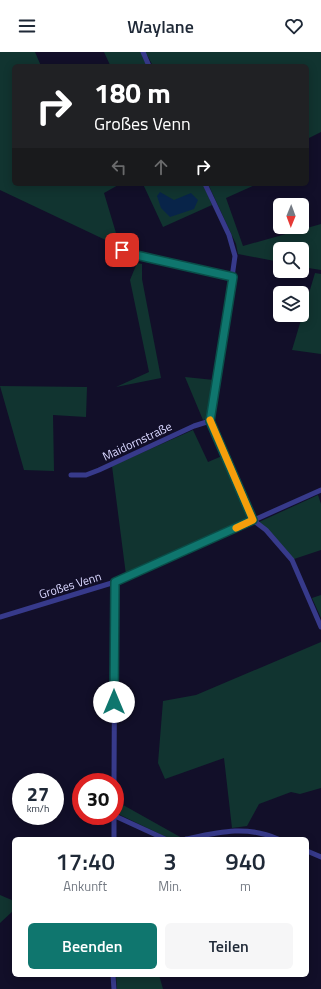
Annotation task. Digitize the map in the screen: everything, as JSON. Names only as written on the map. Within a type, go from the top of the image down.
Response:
[{"type":"street","points":[[143,52],[148,64]]},
{"type":"street","points":[[206,186],[233,245],[235,256],[210,421],[253,520],[266,530],[292,560],[321,627]]},
{"type":"street","points":[[109,244],[136,255],[233,277]]},
{"type":"street","name":"Maidornstraße","points":[[71,475],[86,475],[99,470],[194,426],[210,421]]},
{"type":"street","name":"Großes Venn","points":[[0,617],[115,582],[321,490]]},
{"type":"street","points":[[114,773],[115,582]]},
{"type":"street","points":[[124,821],[161,837]]},
{"type":"street","points":[[114,825],[114,837]]},
{"type":"street","points":[[196,837],[220,832],[247,830],[271,837]]},
{"type":"street","points":[[309,852],[321,857]]},
{"type":"street","points":[[113,977],[114,989]]},
{"type":"green space","points":[[0,52],[35,52],[40,64],[12,64],[12,186],[116,186],[104,193],[116,233],[114,244],[0,190]]},
{"type":"green space","points":[[104,52],[321,52],[321,132],[309,138],[309,64],[152,64],[147,55],[142,56],[146,64],[110,64]]},
{"type":"green space","points":[[144,186],[204,186],[212,205],[163,227]]},
{"type":"green space","points":[[209,186],[253,186],[226,198],[243,246],[286,234],[309,234],[309,227],[321,224],[321,270],[309,268],[309,242],[273,242],[273,261],[238,254],[236,244]]},
{"type":"green space","points":[[137,263],[142,264],[142,279],[161,378],[116,387],[149,372],[130,280]]},
{"type":"green space","points":[[315,273],[321,274],[321,354],[292,350],[300,322],[309,322],[309,293]]},
{"type":"green space","points":[[185,377],[214,380],[207,419],[203,420]]},
{"type":"green space","points":[[0,386],[87,387],[86,417],[53,415],[54,471],[24,470]]},
{"type":"green space","points":[[193,430],[208,462],[222,456],[250,519],[126,575],[112,466]]},
{"type":"green space","points":[[318,495],[321,504],[321,550],[294,559],[259,522]]},
{"type":"green space","points":[[321,595],[321,618],[312,598]]},
{"type":"green space","points":[[321,642],[321,788],[300,794],[291,792],[259,804],[247,826],[232,828],[224,758],[165,779],[158,763],[163,701],[196,695]]},
{"type":"green space","points":[[124,805],[180,837],[166,837],[124,817]]},
{"type":"green space","points":[[0,895],[12,900],[12,912],[0,923]]},
{"type":"green space","points":[[116,977],[160,977],[163,989],[117,989]]},
{"type":"water","points":[[160,192],[174,200],[191,193],[198,200],[194,209],[170,217],[161,208],[157,196]]},
{"type":"slow traffic","points":[[210,420],[253,520],[236,528]]},
{"type":"route","points":[[114,702],[115,582],[253,520],[210,421],[233,277],[136,255],[122,250]]}]
